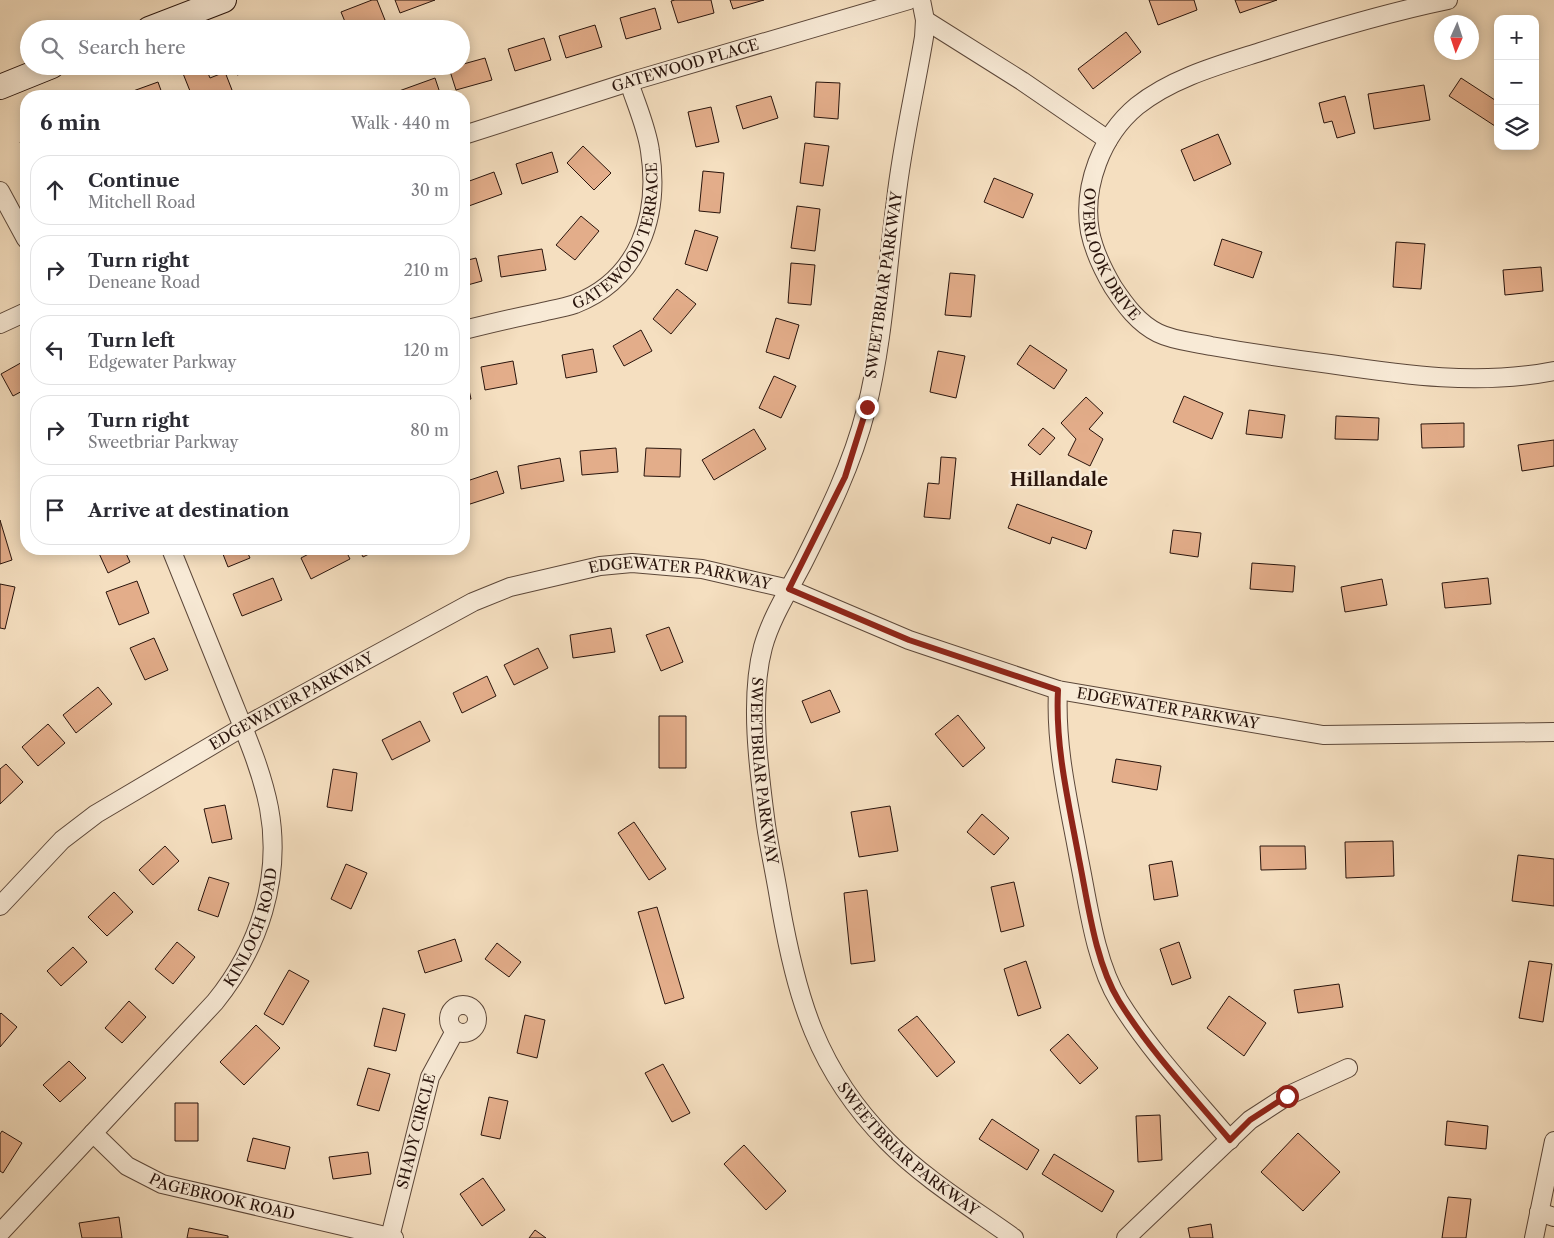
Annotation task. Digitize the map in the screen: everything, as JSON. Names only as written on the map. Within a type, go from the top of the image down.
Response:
[{"type":"main road","points":[[172,20],[224,0]]},
{"type":"main road","points":[[0,87],[30,75]]},
{"type":"street","name":"GATEWOOD PLACE","points":[[470,133],[629,82],[909,0]]},
{"type":"street","name":"SWEETBRIAR PARKWAY","points":[[921,0],[925,20],[897,190],[875,364],[867,407],[845,477],[768,632],[763,646],[758,675],[759,762],[768,836],[790,962],[804,1009],[828,1064],[887,1141],[921,1170],[1014,1238]]},
{"type":"street","name":"OVERLOOK DRIVE","points":[[1448,0],[1326,31],[1236,60],[1182,80],[1137,107],[1108,140],[1099,156],[1093,176],[1089,204],[1090,232],[1107,276],[1124,303],[1140,321],[1157,332],[1174,338],[1222,348],[1406,375],[1452,378],[1506,378],[1554,371]]},
{"type":"street","points":[[925,20],[1022,81],[1108,140]]},
{"type":"street","name":"GATEWOOD TERRACE","points":[[470,329],[573,304],[601,292],[619,278],[634,258],[648,222],[652,179],[650,150],[629,82]]},
{"type":"street","points":[[0,191],[20,228]]},
{"type":"street","points":[[0,324],[20,315]]},
{"type":"street","name":"KINLOCH ROAD","points":[[0,1233],[233,979],[261,924],[272,866],[269,808],[243,727],[173,555]]},
{"type":"street","name":"EDGEWATER PARKWAY","points":[[0,906],[62,840],[96,814],[243,727],[473,602],[510,587],[600,566],[632,563],[702,569],[789,589],[909,640],[1058,690],[1221,720],[1323,735],[1554,732]]},
{"type":"street","points":[[1058,690],[1056,720],[1067,793],[1089,909],[1106,972],[1118,1000],[1146,1039],[1230,1140]]},
{"type":"street","name":"SHADY CIRCLE","points":[[392,1238],[430,1077],[455,1031]]},
{"type":"street","points":[[1126,1238],[1250,1120],[1287,1096],[1348,1068]]},
{"type":"street","name":"PAGEBROOK ROAD","points":[[93,1133],[127,1166],[162,1184],[392,1238]]},
{"type":"street","points":[[1534,1238],[1546,1214],[1554,1141]]},
{"type":"building","points":[[372,0],[377,0],[385,20],[344,20],[341,12]]},
{"type":"building","points":[[395,0],[435,0],[400,13]]},
{"type":"building","points":[[711,0],[714,13],[678,23],[671,1]]},
{"type":"building","points":[[730,0],[764,0],[733,9]]},
{"type":"building","points":[[1149,0],[1194,0],[1197,10],[1158,25]]},
{"type":"building","points":[[1235,0],[1277,0],[1240,13]]},
{"type":"building","points":[[655,8],[661,29],[626,39],[620,18]]},
{"type":"building","points":[[595,25],[602,47],[566,58],[559,36]]},
{"type":"building","points":[[1126,32],[1141,52],[1093,89],[1078,69]]},
{"type":"building","points":[[544,38],[551,60],[515,71],[508,49]]},
{"type":"building","points":[[485,58],[492,80],[456,90],[451,75],[470,75],[470,62]]},
{"type":"building","points":[[184,75],[209,75],[210,78],[218,75],[226,75],[232,90],[190,90]]},
{"type":"building","points":[[435,78],[439,90],[402,90]]},
{"type":"building","points":[[1461,78],[1494,99],[1494,125],[1449,96]]},
{"type":"building","points":[[158,82],[161,90],[136,90]]},
{"type":"building","points":[[816,82],[840,83],[838,119],[814,117]]},
{"type":"building","points":[[1424,85],[1430,120],[1374,129],[1368,94]]},
{"type":"building","points":[[771,96],[778,118],[743,129],[736,106]]},
{"type":"building","points":[[1345,96],[1355,133],[1337,138],[1332,121],[1324,123],[1319,103]]},
{"type":"building","points":[[711,107],[719,142],[696,147],[688,112]]},
{"type":"building","points":[[1218,134],[1231,164],[1194,181],[1181,150]]},
{"type":"building","points":[[805,143],[829,146],[823,186],[800,183]]},
{"type":"building","points":[[583,146],[611,173],[594,190],[567,163]]},
{"type":"building","points":[[552,152],[558,172],[522,184],[516,164]]},
{"type":"building","points":[[703,171],[724,173],[720,213],[699,211]]},
{"type":"building","points":[[494,172],[502,194],[470,206],[470,181]]},
{"type":"building","points":[[994,178],[1033,194],[1023,218],[984,202]]},
{"type":"building","points":[[797,206],[820,209],[815,251],[791,248]]},
{"type":"building","points":[[581,216],[599,231],[575,260],[556,245]]},
{"type":"building","points":[[695,230],[718,237],[707,271],[685,264]]},
{"type":"building","points":[[1222,239],[1262,252],[1253,278],[1214,265]]},
{"type":"building","points":[[1396,242],[1425,244],[1421,289],[1393,287]]},
{"type":"building","points":[[542,249],[546,270],[501,277],[498,256]]},
{"type":"building","points":[[476,258],[482,281],[470,284],[470,260]]},
{"type":"building","points":[[791,263],[815,265],[811,305],[788,303]]},
{"type":"building","points":[[1541,267],[1543,291],[1505,295],[1503,270]]},
{"type":"building","points":[[950,273],[975,275],[971,317],[945,315]]},
{"type":"building","points":[[677,289],[696,304],[671,334],[653,319]]},
{"type":"building","points":[[776,318],[799,325],[789,359],[766,352]]},
{"type":"building","points":[[641,330],[652,351],[624,366],[613,346]]},
{"type":"building","points":[[1030,345],[1067,370],[1054,389],[1017,364]]},
{"type":"building","points":[[593,349],[597,372],[566,378],[562,355]]},
{"type":"building","points":[[938,351],[965,356],[956,398],[930,392]]},
{"type":"building","points":[[513,361],[517,384],[485,390],[481,367]]},
{"type":"building","points":[[20,363],[20,392],[13,396],[1,374]]},
{"type":"building","points":[[774,376],[796,386],[781,418],[759,408]]},
{"type":"building","points":[[1184,396],[1223,413],[1212,439],[1173,422]]},
{"type":"building","points":[[1086,397],[1103,413],[1089,429],[1103,439],[1090,466],[1068,455],[1076,439],[1061,423]]},
{"type":"building","points":[[1249,410],[1285,415],[1282,438],[1246,434]]},
{"type":"building","points":[[1336,416],[1379,418],[1378,440],[1335,439]]},
{"type":"building","points":[[1464,423],[1464,447],[1422,448],[1421,424]]},
{"type":"building","points":[[1043,428],[1055,438],[1040,455],[1028,445]]},
{"type":"building","points":[[754,429],[766,449],[714,480],[702,460]]},
{"type":"building","points":[[1554,440],[1554,466],[1522,471],[1518,445]]},
{"type":"building","points":[[616,448],[618,472],[582,475],[580,451]]},
{"type":"building","points":[[646,448],[681,449],[680,477],[644,476]]},
{"type":"building","points":[[941,457],[956,458],[950,519],[924,517],[928,483],[939,484]]},
{"type":"building","points":[[560,458],[564,481],[521,489],[518,466]]},
{"type":"building","points":[[497,471],[504,493],[470,504],[470,480]]},
{"type":"building","points":[[1017,504],[1092,531],[1086,549],[1052,537],[1050,544],[1008,528]]},
{"type":"building","points":[[0,520],[12,560],[0,564]]},
{"type":"building","points":[[1173,530],[1201,533],[1198,557],[1170,553]]},
{"type":"building","points":[[100,555],[127,555],[130,562],[108,573]]},
{"type":"building","points":[[223,555],[249,555],[250,558],[228,567]]},
{"type":"building","points":[[307,555],[348,555],[350,559],[311,579],[301,558]]},
{"type":"building","points":[[1252,563],[1295,566],[1293,592],[1250,589]]},
{"type":"building","points":[[273,578],[282,600],[242,616],[233,594]]},
{"type":"building","points":[[1488,578],[1491,604],[1445,608],[1442,583]]},
{"type":"building","points":[[1382,579],[1387,605],[1345,612],[1341,587]]},
{"type":"building","points":[[137,581],[149,613],[119,625],[106,592]]},
{"type":"building","points":[[0,584],[15,587],[5,629],[0,628]]},
{"type":"building","points":[[669,627],[683,662],[661,671],[646,635]]},
{"type":"building","points":[[611,628],[615,652],[573,658],[570,635]]},
{"type":"building","points":[[154,638],[168,670],[145,680],[130,648]]},
{"type":"building","points":[[538,648],[548,668],[514,685],[504,665]]},
{"type":"building","points":[[487,676],[496,696],[462,713],[453,693]]},
{"type":"building","points":[[98,687],[112,704],[76,733],[63,715]]},
{"type":"building","points":[[830,690],[840,712],[811,723],[802,701]]},
{"type":"building","points":[[958,715],[985,748],[963,767],[935,734]]},
{"type":"building","points":[[659,716],[686,716],[686,768],[659,768]]},
{"type":"building","points":[[420,721],[430,741],[392,760],[382,740]]},
{"type":"building","points":[[48,724],[65,743],[38,766],[22,747]]},
{"type":"building","points":[[1116,759],[1161,766],[1157,790],[1112,782]]},
{"type":"building","points":[[6,764],[23,782],[0,804],[0,769]]},
{"type":"building","points":[[333,769],[357,773],[352,811],[327,807]]},
{"type":"building","points":[[225,805],[232,839],[212,843],[204,809]]},
{"type":"building","points":[[890,806],[898,851],[859,857],[851,812]]},
{"type":"building","points":[[982,814],[1009,838],[994,855],[967,832]]},
{"type":"building","points":[[634,822],[666,869],[649,880],[618,833]]},
{"type":"building","points":[[1393,841],[1394,876],[1346,878],[1345,842]]},
{"type":"building","points":[[165,846],[179,861],[153,885],[139,870]]},
{"type":"building","points":[[1260,846],[1305,846],[1306,869],[1261,870]]},
{"type":"building","points":[[1518,855],[1554,859],[1554,906],[1512,901]]},
{"type":"building","points":[[1172,861],[1178,896],[1154,900],[1149,865]]},
{"type":"building","points":[[346,864],[367,873],[351,909],[331,899]]},
{"type":"building","points":[[209,877],[229,883],[218,917],[198,910]]},
{"type":"building","points":[[1014,882],[1024,926],[1001,932],[991,887]]},
{"type":"building","points":[[867,890],[875,961],[851,964],[844,893]]},
{"type":"building","points":[[114,892],[133,912],[107,936],[88,917]]},
{"type":"building","points":[[657,907],[684,998],[665,1004],[638,912]]},
{"type":"building","points":[[455,939],[462,961],[425,973],[418,951]]},
{"type":"building","points":[[177,942],[195,957],[173,984],[155,969]]},
{"type":"building","points":[[1179,942],[1191,978],[1172,985],[1160,949]]},
{"type":"building","points":[[497,943],[521,962],[509,977],[485,959]]},
{"type":"building","points":[[73,947],[87,962],[61,986],[47,971]]},
{"type":"building","points":[[1026,961],[1041,1008],[1018,1016],[1004,969]]},
{"type":"building","points":[[1529,961],[1552,964],[1543,1022],[1519,1018]]},
{"type":"building","points":[[289,970],[309,981],[283,1025],[264,1014]]},
{"type":"building","points":[[1339,984],[1343,1007],[1298,1013],[1294,990]]},
{"type":"building","points":[[1229,996],[1266,1023],[1244,1056],[1207,1028]]},
{"type":"building","points":[[129,1001],[146,1017],[122,1043],[105,1028]]},
{"type":"building","points":[[383,1008],[405,1014],[396,1051],[374,1046]]},
{"type":"building","points":[[0,1014],[17,1027],[0,1047]]},
{"type":"building","points":[[525,1015],[545,1020],[537,1058],[517,1053]]},
{"type":"building","points":[[917,1016],[955,1062],[937,1077],[898,1030]]},
{"type":"building","points":[[256,1025],[280,1048],[244,1085],[220,1062]]},
{"type":"building","points":[[1068,1034],[1098,1068],[1080,1084],[1050,1050]]},
{"type":"building","points":[[69,1061],[86,1078],[60,1102],[43,1085]]},
{"type":"building","points":[[663,1064],[690,1113],[672,1122],[645,1073]]},
{"type":"building","points":[[368,1068],[390,1074],[379,1111],[357,1105]]},
{"type":"building","points":[[489,1097],[508,1101],[500,1139],[481,1135]]},
{"type":"building","points":[[175,1103],[198,1103],[198,1141],[175,1141]]},
{"type":"building","points":[[1160,1115],[1162,1160],[1138,1162],[1136,1116]]},
{"type":"building","points":[[992,1119],[1039,1150],[1027,1170],[979,1139]]},
{"type":"building","points":[[1447,1121],[1488,1126],[1486,1149],[1445,1145]]},
{"type":"building","points":[[2,1131],[22,1143],[3,1173],[0,1171],[0,1134]]},
{"type":"building","points":[[1298,1133],[1340,1172],[1303,1211],[1261,1172]]},
{"type":"building","points":[[253,1138],[290,1147],[285,1169],[247,1161]]},
{"type":"building","points":[[744,1145],[786,1191],[766,1210],[724,1164]]},
{"type":"building","points":[[368,1152],[371,1174],[333,1179],[329,1157]]},
{"type":"building","points":[[1054,1154],[1114,1191],[1102,1212],[1042,1174]]},
{"type":"building","points":[[483,1178],[505,1210],[482,1226],[460,1194]]},
{"type":"building","points":[[1448,1197],[1471,1199],[1466,1238],[1442,1238]]},
{"type":"building","points":[[119,1217],[122,1238],[82,1238],[79,1223]]},
{"type":"building","points":[[1211,1224],[1213,1238],[1190,1238],[1188,1228]]},
{"type":"building","points":[[189,1228],[228,1236],[228,1238],[187,1238]]},
{"type":"building","points":[[535,1230],[546,1238],[529,1238]]},
{"type":"district","name":"Hillandale","points":[[1059,480]]},
{"type":"route","points":[[867,407],[845,477],[789,589],[909,640],[1058,690],[1056,720],[1067,793],[1089,909],[1106,972],[1118,1000],[1146,1039],[1230,1140],[1250,1120],[1287,1096]]}]
